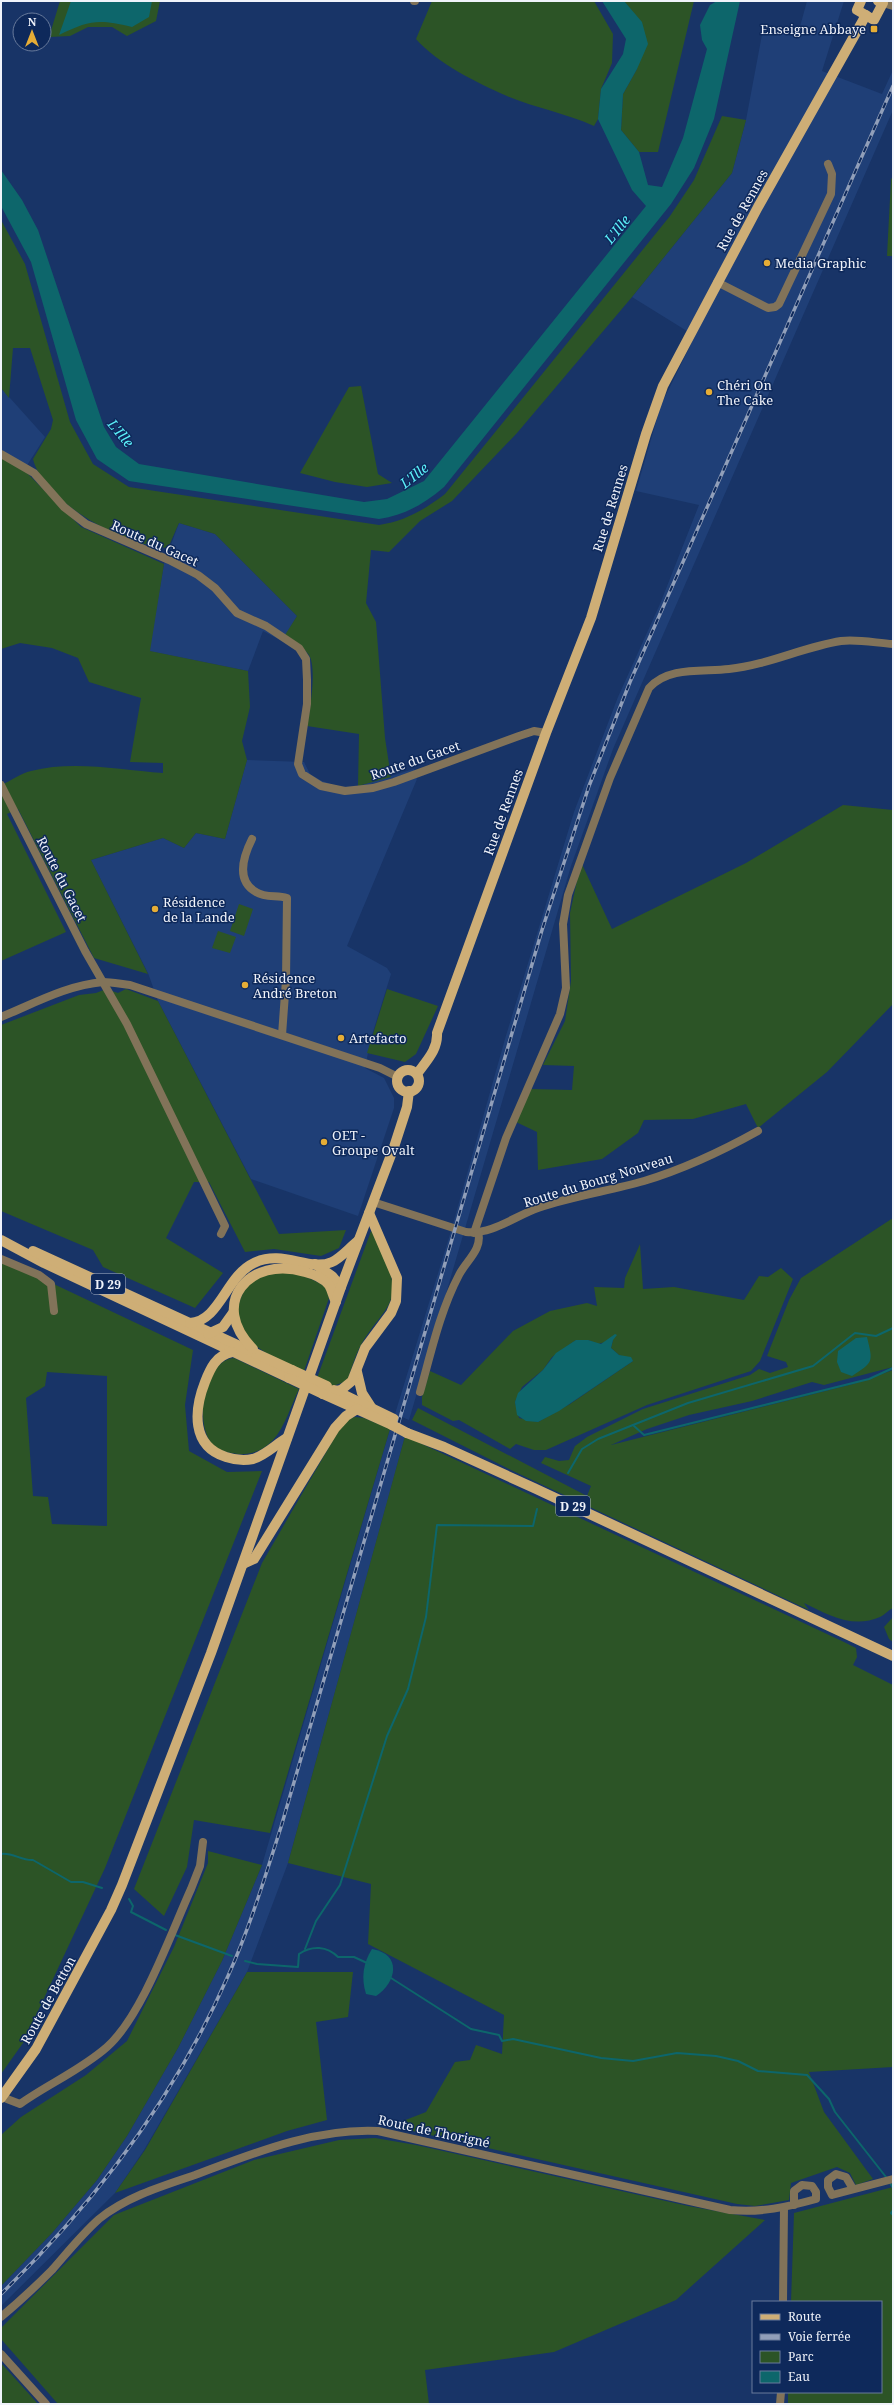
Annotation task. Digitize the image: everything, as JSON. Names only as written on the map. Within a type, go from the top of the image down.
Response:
[{"type":"main road","points":[[861,1],[856,10],[874,20],[881,2]]},
{"type":"main road","name":"Rue de Rennes","points":[[242,1564],[358,1240],[394,1147],[407,1107],[406,1091],[418,1085],[414,1072],[423,1058],[431,1039],[436,1033],[546,733],[591,618],[646,434],[663,386],[717,282],[866,15]]},
{"type":"main road","points":[[406,1091],[398,1084],[399,1075],[414,1072]]},
{"type":"main road","points":[[337,1391],[350,1384],[357,1372],[365,1348],[391,1313],[398,1293],[394,1269],[369,1213]]},
{"type":"main road","name":"D 29","points":[[1,1239],[61,1263],[188,1326],[232,1352],[290,1374],[325,1390],[357,1409],[393,1422],[893,1656]]},
{"type":"main road","points":[[188,1326],[202,1320],[210,1314],[232,1280],[241,1271],[254,1263],[278,1257],[315,1264],[336,1260],[358,1240]]},
{"type":"main road","points":[[315,1264],[332,1276],[341,1287]]},
{"type":"main road","points":[[213,1333],[223,1327],[233,1313],[236,1295],[243,1284],[255,1273],[270,1268],[301,1270],[319,1277],[329,1285],[336,1302]]},
{"type":"main road","points":[[233,1313],[240,1336],[257,1353]]},
{"type":"main road","name":"D 29","points":[[188,1326],[213,1333],[257,1353],[290,1374]]},
{"type":"main road","points":[[232,1352],[223,1355],[214,1363],[200,1395],[196,1414],[197,1424],[204,1442],[219,1455],[246,1460],[262,1455],[287,1438]]},
{"type":"main road","points":[[357,1372],[362,1394],[372,1409]]},
{"type":"main road","name":"D 29","points":[[325,1390],[337,1391],[372,1409],[393,1422]]},
{"type":"main road","points":[[242,1564],[254,1560],[335,1428],[346,1416],[357,1409]]},
{"type":"main road","name":"Route de Betton","points":[[2,2096],[36,2050],[111,1910],[211,1654],[242,1564]]},
{"type":"street","points":[[881,2],[893,6]]},
{"type":"street","points":[[717,282],[768,308],[775,308],[779,304],[831,194],[832,174],[828,164]]},
{"type":"street","name":"Route du Gacet","points":[[1,454],[34,473],[64,506],[86,524],[169,560],[198,575],[215,588],[237,613],[266,626],[299,648],[306,659],[307,704],[298,764],[302,774],[321,786],[345,791],[373,788],[394,782],[534,731],[546,733]]},
{"type":"street","points":[[420,1392],[450,1292],[460,1272],[479,1245],[476,1232],[506,1138],[559,1019],[566,988],[563,924],[568,896],[610,778],[649,688],[658,680],[674,673],[730,669],[758,664],[843,641],[893,644]]},
{"type":"street","name":"Route du Gacet","points":[[1,785],[85,951],[127,1024],[225,1226],[220,1234]]},
{"type":"street","points":[[252,839],[243,859],[243,871],[247,883],[256,892],[287,898],[282,1035]]},
{"type":"street","points":[[1,1017],[59,993],[104,982],[130,985],[399,1075]]},
{"type":"street","name":"Route du Bourg Nouveau","points":[[373,1202],[455,1229],[476,1232],[494,1228],[537,1208],[667,1173],[711,1156],[758,1131]]},
{"type":"street","points":[[1,1259],[40,1275],[51,1284],[54,1311]]},
{"type":"street","points":[[2,2096],[7,2100],[20,2104],[88,2062],[107,2047],[127,2025],[191,1889],[200,1866],[203,1842]]},
{"type":"street","name":"Route de Thorigné","points":[[1,2317],[32,2290],[87,2231],[117,2206],[160,2187],[266,2149],[324,2134],[360,2130],[378,2131],[730,2210],[751,2212],[784,2208],[816,2199],[816,2192],[812,2186],[802,2185],[794,2191],[794,2205]]},
{"type":"street","points":[[853,2189],[846,2177],[836,2174],[828,2180],[828,2187],[832,2195],[893,2179]]},
{"type":"street","points":[[783,2301],[784,2208]]},
{"type":"street","points":[[1,2354],[46,2404]]},
{"type":"street","points":[[780,2404],[781,2393]]},
{"type":"shaded area","points":[[807,1],[844,1],[822,71],[882,94],[893,70],[893,110],[613,749],[571,866],[409,1420],[395,1414],[451,1231],[505,1039],[574,812],[618,697],[660,604],[699,505],[636,491],[661,405],[695,336],[632,297],[732,173],[746,120],[764,24],[798,34]]},
{"type":"shaded area","points":[[1,388],[45,437],[24,470],[1,457]]},
{"type":"shaded area","points":[[179,523],[215,534],[297,616],[282,641],[263,631],[248,671],[149,651],[164,564]]},
{"type":"shaded area","points":[[247,760],[304,762],[310,774],[322,781],[341,787],[358,786],[414,769],[417,779],[347,946],[387,968],[391,974],[371,1038],[365,1068],[384,1078],[394,1098],[394,1108],[358,1216],[251,1179],[158,1001],[148,973],[91,860],[163,838],[184,848],[196,833],[225,839]]},
{"type":"shaded area","points":[[390,1429],[405,1436],[288,1863],[247,1972],[144,2150],[115,2193],[1,2306],[1,2286],[52,2233],[97,2180],[127,2136],[178,2048],[222,1961],[262,1865]]},
{"type":"green space","points":[[60,1],[160,1],[156,21],[127,36],[112,27],[88,27],[70,36],[52,37],[52,27]]},
{"type":"green space","points":[[432,1],[594,1],[613,34],[612,63],[601,89],[598,119],[594,126],[507,96],[458,72],[435,56],[416,39]]},
{"type":"green space","points":[[624,1],[694,1],[658,152],[639,152],[621,130],[623,94],[637,69],[633,13]]},
{"type":"green space","points":[[722,116],[746,120],[732,173],[632,297],[517,433],[452,501],[420,521],[389,552],[371,550],[366,603],[376,622],[385,738],[391,777],[358,786],[359,734],[307,726],[313,679],[311,661],[309,655],[304,649],[285,635],[297,616],[215,534],[179,523],[168,548],[150,545],[130,539],[109,531],[69,506],[53,491],[40,475],[33,459],[51,429],[53,420],[30,348],[13,348],[9,398],[1,388],[1,220],[25,264],[70,422],[93,464],[129,487],[379,525],[406,518],[445,494],[670,216],[694,180]]},
{"type":"green space","points":[[893,177],[893,256],[887,256],[891,179]]},
{"type":"green space","points":[[361,386],[378,474],[392,483],[367,487],[335,482],[300,473],[349,387]]},
{"type":"green space","points":[[1,457],[24,470],[81,527],[164,564],[150,651],[248,671],[250,707],[242,741],[247,760],[225,839],[196,833],[184,848],[163,838],[91,860],[148,974],[94,958],[18,809],[7,814],[66,932],[1,961],[1,785],[27,772],[47,768],[80,766],[163,773],[163,763],[130,762],[141,698],[89,682],[78,658],[52,648],[20,643],[1,649]]},
{"type":"green space","points":[[843,805],[893,810],[893,1004],[827,1072],[758,1128],[746,1104],[693,1119],[644,1120],[638,1133],[602,1159],[538,1170],[537,1132],[516,1122],[530,1089],[572,1090],[574,1066],[543,1065],[565,1021],[571,981],[570,913],[581,862],[612,929],[746,863]]},
{"type":"green space","points":[[239,904],[253,909],[244,936],[230,931]]},
{"type":"green space","points":[[218,931],[236,937],[230,953],[212,948]]},
{"type":"green space","points":[[106,989],[118,993],[126,989],[158,1001],[279,1234],[346,1230],[339,1248],[321,1256],[274,1249],[245,1252],[209,1182],[194,1182],[166,1238],[223,1273],[195,1308],[103,1267],[93,1250],[1,1211],[1,1025],[79,995],[96,993]]},
{"type":"green space","points":[[387,989],[438,1006],[416,1054],[405,1062],[367,1053]]},
{"type":"green space","points":[[893,1218],[893,1367],[824,1385],[812,1382],[752,1401],[689,1415],[647,1429],[611,1445],[853,1384],[893,1370],[893,1608],[880,1617],[860,1622],[850,1621],[831,1616],[804,1603],[809,1610],[511,1470],[412,1420],[418,1408],[587,1496],[591,1486],[541,1463],[545,1457],[559,1461],[569,1460],[575,1446],[587,1437],[643,1409],[750,1375],[759,1369],[770,1373],[788,1367],[786,1362],[767,1356],[789,1300],[801,1278]]},
{"type":"green space","points":[[371,1231],[377,1239],[390,1272],[393,1285],[392,1295],[384,1312],[362,1343],[355,1357],[347,1381],[333,1386],[317,1378]]},
{"type":"green space","points":[[640,1244],[643,1289],[674,1287],[744,1300],[759,1276],[768,1277],[781,1268],[793,1279],[760,1361],[751,1371],[647,1405],[546,1450],[534,1450],[516,1444],[510,1449],[459,1420],[453,1421],[422,1405],[422,1397],[430,1371],[461,1385],[513,1331],[550,1311],[587,1303],[597,1306],[594,1287],[624,1288],[625,1278]],"holes":[[[576,1340],[588,1340],[598,1344],[613,1340],[611,1348],[619,1355],[633,1361],[570,1404],[538,1422],[519,1418],[515,1402],[522,1387],[543,1370],[552,1357]]]},
{"type":"green space","points":[[1,1259],[193,1350],[185,1405],[189,1451],[227,1472],[262,1471],[105,1868],[23,2043],[1,2074]],"holes":[[[47,1372],[107,1376],[107,1526],[52,1524],[48,1497],[33,1496],[26,1398],[45,1386]]]},
{"type":"green space","points":[[266,1272],[282,1272],[298,1275],[312,1279],[326,1287],[329,1298],[304,1371],[281,1361],[257,1347],[241,1328],[238,1317],[241,1297],[249,1284]]},
{"type":"green space","points":[[234,1358],[299,1389],[277,1435],[266,1447],[248,1454],[232,1453],[215,1447],[208,1438],[204,1425],[203,1411],[209,1382],[215,1370],[224,1362]]},
{"type":"green space","points":[[355,1417],[364,1418],[390,1429],[270,1833],[194,1820],[187,1867],[164,1916],[134,1889],[262,1563],[339,1430],[349,1419]]},
{"type":"green space","points":[[405,1436],[856,1648],[857,1657],[853,1665],[893,1685],[893,2067],[809,2072],[824,2112],[873,2179],[856,2185],[850,2173],[837,2167],[791,2183],[789,2200],[755,2206],[737,2204],[390,2126],[426,2112],[455,2062],[470,2060],[476,2045],[502,2054],[504,2015],[368,1944],[371,1884],[288,1863]]},
{"type":"green space","points":[[893,1617],[893,1642],[889,1639],[884,1627]]},
{"type":"green space","points":[[208,1851],[262,1865],[222,1961],[178,2048],[127,2136],[97,2180],[52,2233],[1,2286],[1,2135],[21,2117],[86,2075],[127,2041],[174,1947],[208,1863]]},
{"type":"green space","points":[[247,1972],[353,1972],[348,2017],[316,2022],[327,2120],[287,2131],[115,2193],[145,2150]]},
{"type":"green space","points":[[375,2138],[416,2145],[688,2206],[765,2220],[676,2300],[554,2352],[425,2370],[429,2404],[58,2404],[1,2339],[1,2328],[114,2215],[254,2160],[339,2140]]},
{"type":"green space","points":[[893,2187],[893,2404],[788,2404],[788,2393],[882,2393],[882,2301],[791,2301],[794,2213]]},
{"type":"green space","points":[[1,2363],[38,2404],[1,2404]]},
{"type":"water","points":[[71,1],[152,1],[149,17],[132,27],[111,23],[94,22],[79,26],[59,35]]},
{"type":"water","points":[[602,1],[624,1],[642,22],[648,44],[637,69],[623,94],[621,130],[639,152],[648,185],[662,187],[683,138],[707,49],[702,40],[700,25],[710,5],[717,1],[740,1],[714,119],[694,168],[671,204],[444,487],[422,504],[406,512],[379,519],[129,481],[97,459],[76,420],[31,262],[1,206],[1,170],[22,200],[38,230],[104,427],[116,447],[139,464],[364,502],[387,499],[424,481],[646,206],[632,190],[598,119],[601,89],[623,54],[626,39]]},
{"type":"water","points":[[615,1334],[617,1335],[613,1340],[611,1348],[619,1355],[631,1357],[633,1361],[559,1411],[538,1422],[526,1421],[517,1415],[515,1402],[518,1393],[543,1370],[556,1353],[576,1340],[588,1340],[601,1344]]},
{"type":"water","points":[[867,1337],[871,1357],[868,1364],[852,1376],[841,1372],[837,1362],[838,1351],[856,1338]]},
{"type":"water","points":[[372,1949],[382,1952],[388,1956],[392,1962],[393,1969],[392,1976],[388,1983],[376,1996],[366,1994],[364,1988],[363,1976],[365,1965]]},
{"type":"waterway","points":[[568,1473],[582,1449],[598,1439],[688,1403],[813,1366],[855,1333],[876,1336],[893,1328]]},
{"type":"waterway","points":[[633,1425],[644,1435],[869,1379],[893,1368]]},
{"type":"waterway","points":[[305,1949],[316,1921],[340,1885],[387,1736],[408,1689],[426,1617],[437,1525],[533,1526],[537,1509]]},
{"type":"waterway","points":[[1,1854],[9,1854],[33,1860],[71,1882],[83,1882],[102,1888]]},
{"type":"waterway","points":[[129,1899],[133,1906],[131,1912],[166,1930]]},
{"type":"waterway","points":[[175,1935],[232,1956]]},
{"type":"waterway","points":[[245,1961],[257,1964],[298,1967],[299,1954],[309,1949],[319,1948],[334,1953],[338,1957],[354,1957],[367,1963]]},
{"type":"waterway","points":[[391,1978],[471,2029],[499,2035],[502,2041],[513,2039],[601,2058],[633,2061],[677,2053],[716,2056],[738,2061],[758,2071],[807,2075],[829,2099],[835,2112],[886,2177]]},
{"type":"waterway","points":[[890,2183],[893,2188]]},
{"type":"waterway","points":[[893,2210],[891,2213],[893,2215]]},
{"type":"railway","points":[[1,2294],[36,2259],[101,2185],[158,2106],[184,2064],[207,2021],[236,1958],[257,1902],[281,1827],[542,930],[589,786],[630,682],[893,86]]},
{"type":"place","name":"Enseigne Abbaye","points":[[874,29]]},
{"type":"place","name":"Media Graphic","points":[[767,263]]},
{"type":"place","name":"Chéri On The Cake","points":[[709,392]]},
{"type":"place","name":"Résidence de la Lande","points":[[155,909]]},
{"type":"place","name":"Résidence André Breton","points":[[245,985]]},
{"type":"place","name":"Artefacto","points":[[341,1038]]},
{"type":"place","name":"OET - Groupe Ovalt","points":[[324,1142]]},
{"type":"water label","name":"L'Ille","points":[[617,229]]},
{"type":"water label","name":"L'Ille","points":[[121,433]]},
{"type":"water label","name":"L'Ille","points":[[414,475]]}]
